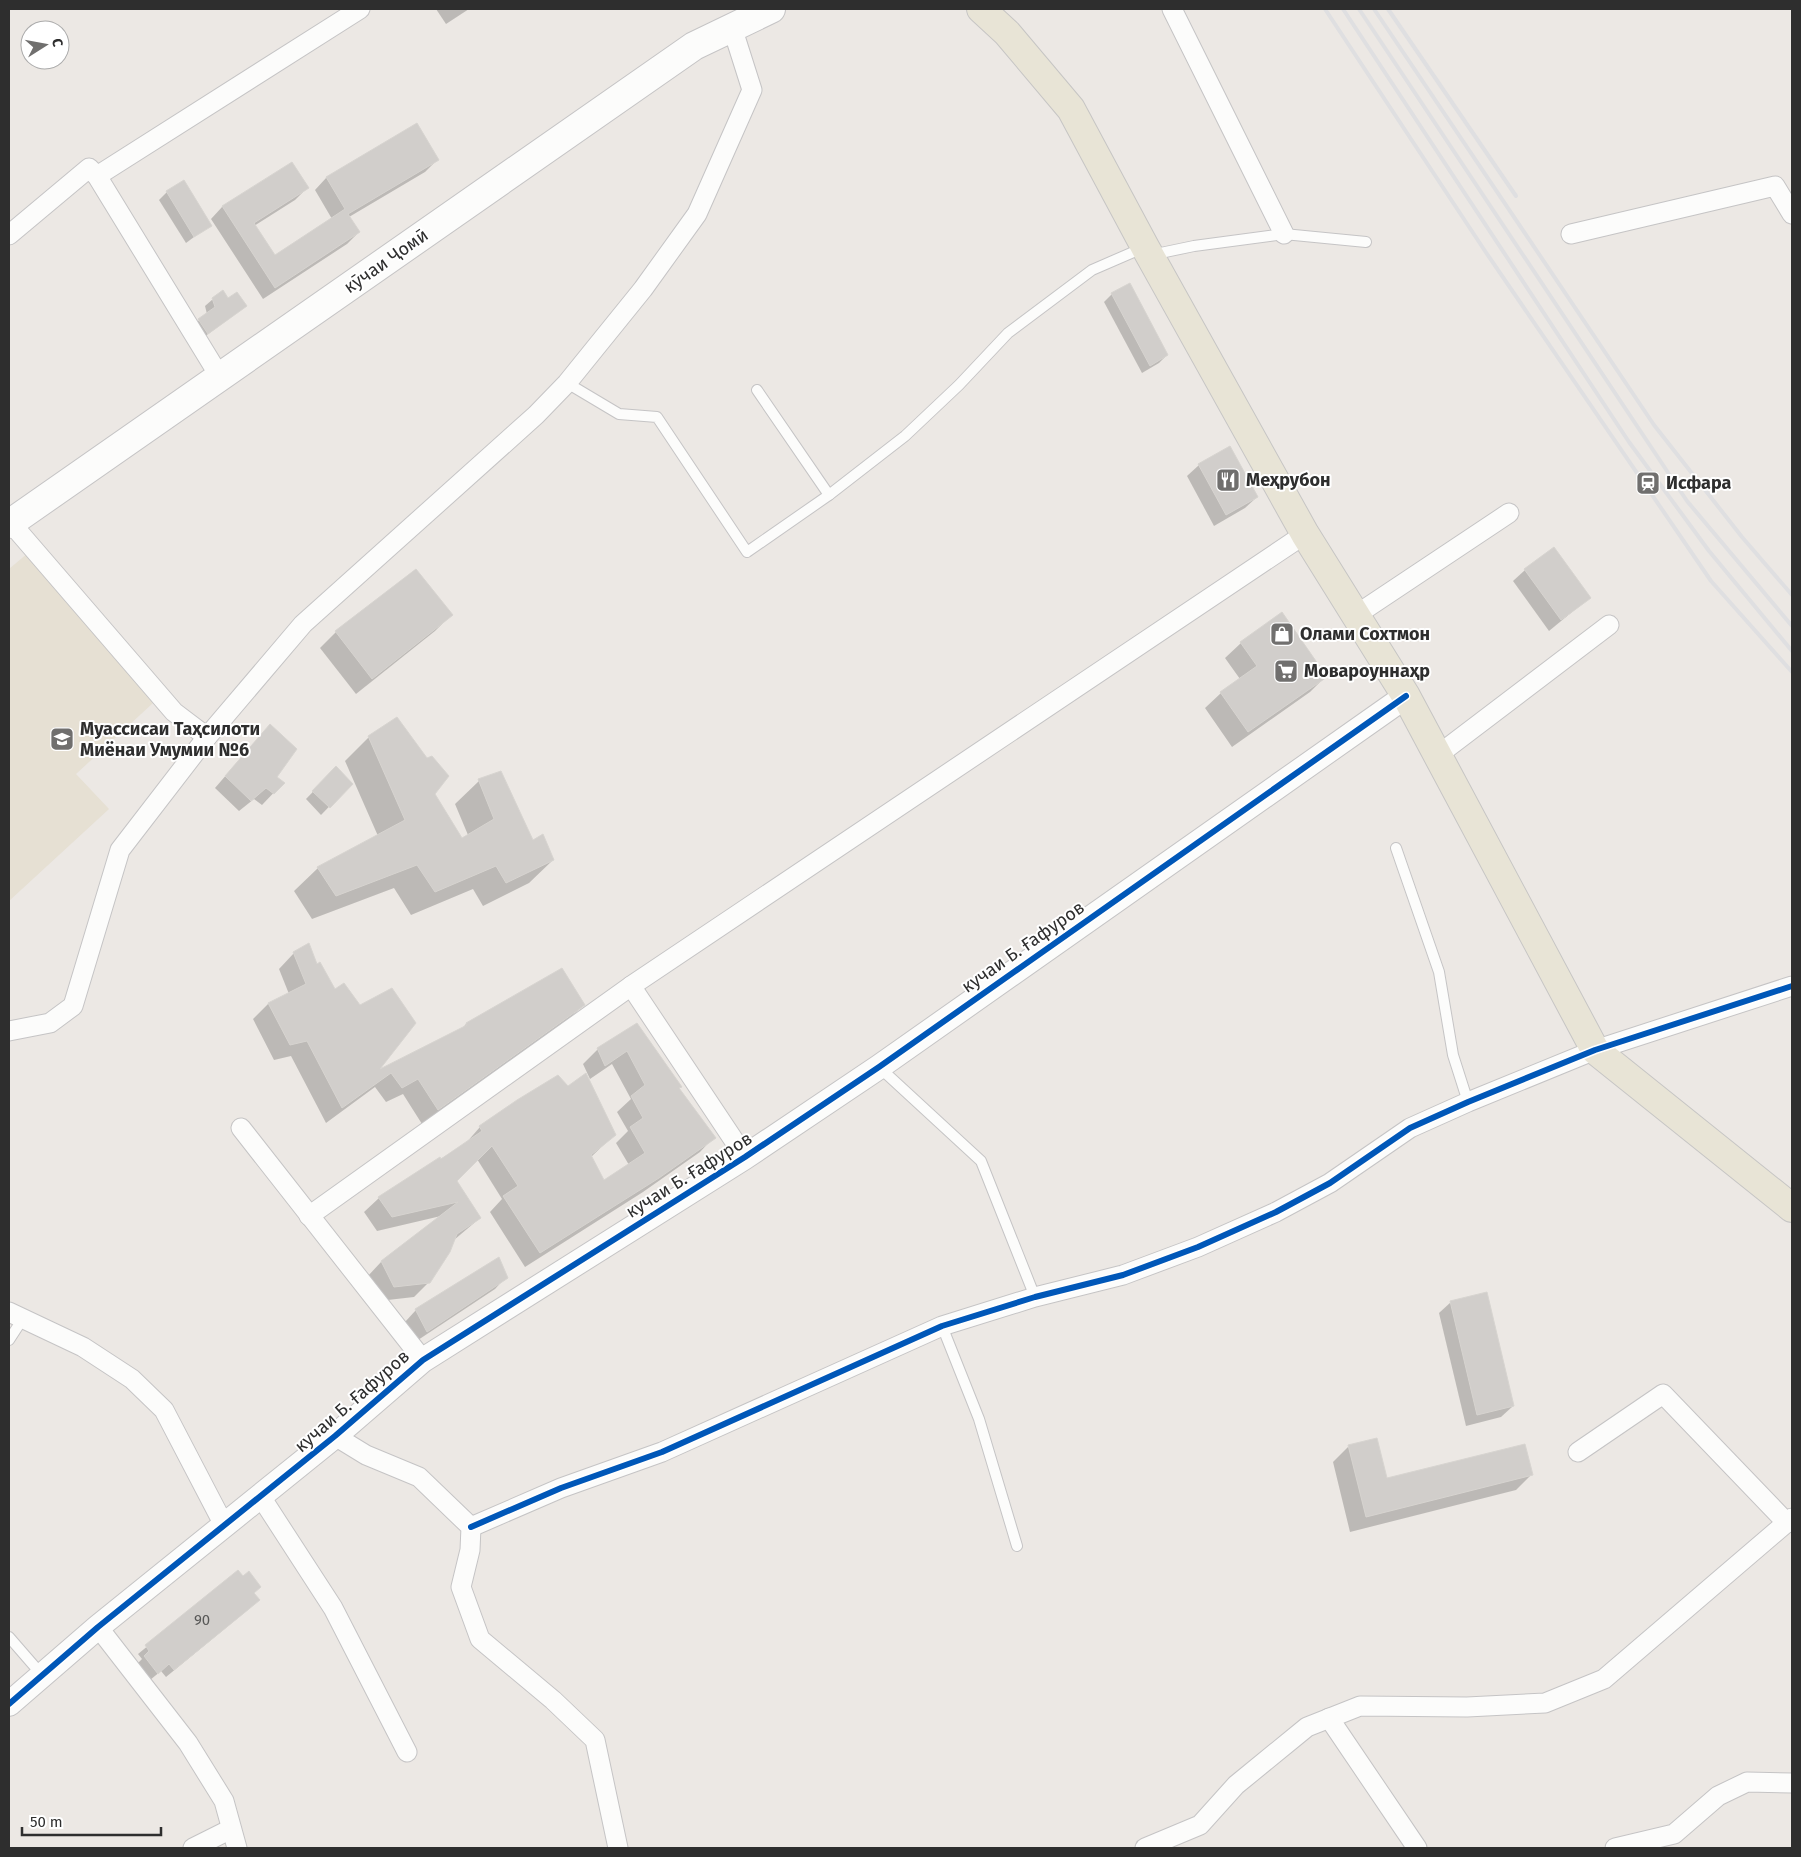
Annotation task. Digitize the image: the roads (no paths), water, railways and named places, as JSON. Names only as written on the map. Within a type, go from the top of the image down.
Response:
[{"type":"main road","name":"кӯчаи Ҷомӣ","points":[[10,523],[694,46],[771,9]]},
{"type":"main road","points":[[981,9],[1012,39],[1071,109],[1305,534],[1406,696],[1595,1050],[1792,1208]]},
{"type":"street","points":[[97,176],[360,9]]},
{"type":"street","points":[[1172,9],[1284,234]]},
{"type":"street","points":[[9,1031],[50,1024],[73,1006],[120,850],[207,737],[303,624],[536,416],[567,383],[643,289],[697,214],[752,90],[732,27]]},
{"type":"street","points":[[9,234],[89,168],[97,176],[220,377]]},
{"type":"street","points":[[1571,234],[1775,186],[1792,214]]},
{"type":"street","points":[[1356,615],[1509,513]]},
{"type":"street","points":[[10,523],[174,712],[207,737]]},
{"type":"street","points":[[309,1216],[631,986],[1305,534]]},
{"type":"street","points":[[1438,755],[1609,625]]},
{"type":"street","name":"кучаи Б. Ғафуров","points":[[9,1704],[98,1628],[335,1436],[423,1360],[745,1157],[880,1067],[1406,696]]},
{"type":"street","points":[[631,986],[745,1157]]},
{"type":"street","points":[[471,1527],[561,1488],[662,1452],[942,1326],[1035,1297],[1123,1275],[1198,1247],[1267,1216],[1330,1183],[1410,1128],[1468,1102],[1595,1050],[1792,986]]},
{"type":"street","points":[[241,1128],[423,1360]]},
{"type":"street","points":[[16,1316],[83,1347],[132,1379],[164,1410],[225,1527]]},
{"type":"street","points":[[1145,1848],[1200,1825],[1236,1785],[1307,1727],[1360,1706],[1467,1707],[1545,1704],[1604,1679],[1790,1521],[1663,1394],[1578,1452]]},
{"type":"street","points":[[335,1436],[366,1455],[419,1477],[471,1527],[470,1550],[461,1587],[480,1639],[553,1700],[595,1740],[618,1848]]},
{"type":"street","points":[[261,1497],[334,1608],[407,1752]]},
{"type":"street","points":[[98,1628],[188,1743],[224,1801],[237,1848]]},
{"type":"street","points":[[1329,1718],[1416,1848]]},
{"type":"street","points":[[1615,1848],[1674,1834],[1718,1796],[1747,1782],[1792,1784]]},
{"type":"street","points":[[193,1848],[231,1829]]},
{"type":"lane","points":[[567,383],[620,414],[657,417],[747,552],[829,495],[905,436],[959,385],[1008,333],[1092,270],[1148,251],[1284,234],[1366,242]]},
{"type":"lane","points":[[757,390],[829,495]]},
{"type":"lane","points":[[1396,848],[1440,972],[1453,1055],[1468,1102]]},
{"type":"lane","points":[[880,1067],[981,1161],[1035,1297]]},
{"type":"lane","points":[[9,1340],[16,1316]]},
{"type":"lane","points":[[942,1326],[979,1419],[1017,1546]]},
{"type":"lane","points":[[9,1637],[42,1675]]},
{"type":"railway","points":[[1325,9],[1485,251],[1711,581],[1792,672]]},
{"type":"railway","points":[[1343,9],[1629,442],[1709,551],[1792,651]]},
{"type":"railway","points":[[1359,9],[1687,501],[1792,626]]},
{"type":"railway","points":[[1374,9],[1654,425],[1742,537],[1792,595]]},
{"type":"railway","points":[[1388,9],[1516,196]]},
{"type":"place","name":"Меҳрубон","points":[[1228,480]]},
{"type":"place","name":"Исфара","points":[[1648,483]]},
{"type":"place","name":"Олами Сохтмон","points":[[1282,634]]},
{"type":"place","name":"Мовароуннаҳр","points":[[1286,671]]},
{"type":"place","name":"Муассисаи Таҳсилоти Миёнаи Умумии №6","points":[[62,739]]}]
